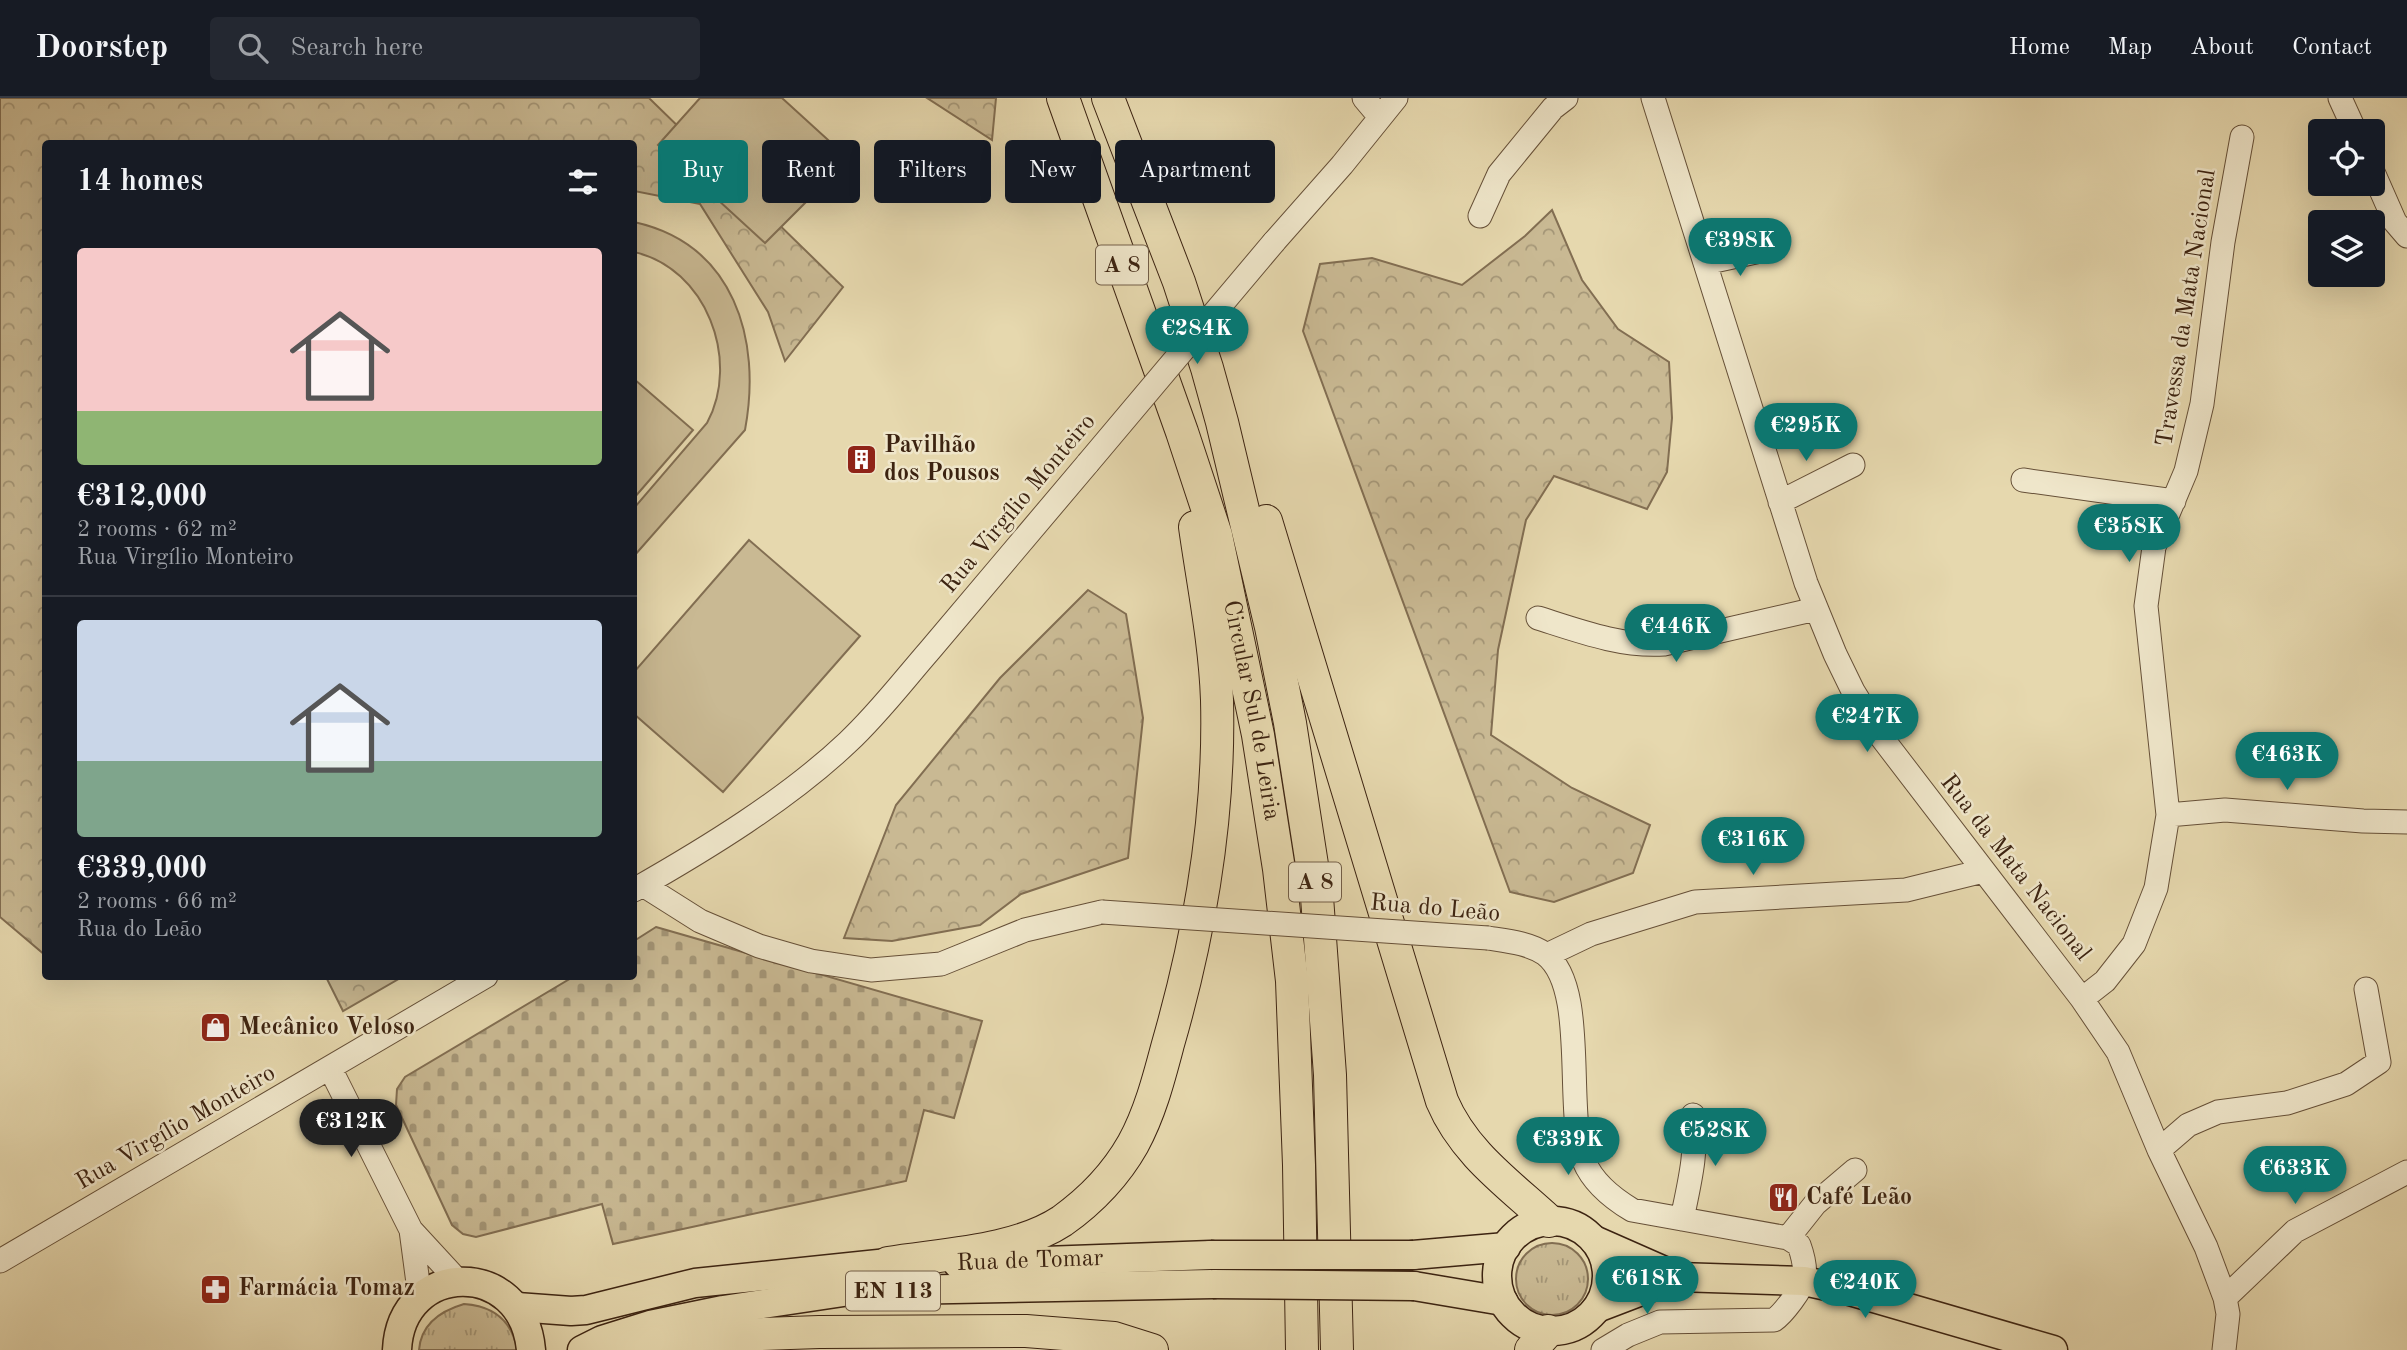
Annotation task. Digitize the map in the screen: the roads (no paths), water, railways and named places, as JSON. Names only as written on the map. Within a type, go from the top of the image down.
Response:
[{"type":"highway","name":"Circular Sul de Leiria","points":[[1063,98],[1216,535],[1258,735],[1279,869],[1292,981],[1302,1350]]},
{"type":"highway","name":"Circular Sul de Leiria","points":[[1108,98],[1179,282],[1223,422],[1271,627],[1290,723],[1317,897],[1330,1075],[1337,1350]]},
{"type":"highway","points":[[1223,422],[1245,451],[1442,1101],[1451,1120],[1485,1165],[1549,1221]]},
{"type":"highway","points":[[888,1263],[996,1246],[1033,1236],[1061,1221],[1093,1195],[1121,1163],[1134,1142],[1151,1103],[1191,959],[1213,825],[1217,760],[1217,697],[1182,432]]},
{"type":"highway","points":[[617,1350],[649,1343],[732,1335],[1012,1331],[1114,1338],[1152,1350]]},
{"type":"main road","points":[[1549,1221],[1566,1222],[1582,1229],[1594,1240],[1603,1252],[1607,1266],[1608,1281],[1604,1296],[1584,1322],[1540,1341],[1517,1319],[1503,1301],[1498,1288],[1497,1273],[1506,1247],[1517,1234],[1532,1225],[1549,1221]]},
{"type":"main road","points":[[1594,1240],[1678,1277],[1804,1281],[1901,1305],[2053,1350]]},
{"type":"main road","name":"Rua de Tomar","points":[[517,1307],[586,1310],[695,1283],[888,1263],[953,1264],[1211,1255],[1413,1255],[1506,1247]]},
{"type":"main road","points":[[1597,1308],[1678,1277]]},
{"type":"main road","points":[[389,1345],[405,1315],[419,1298],[438,1287],[458,1282],[475,1282],[505,1295],[517,1307],[528,1328],[531,1350]]},
{"type":"main road","name":"Rua de Tomar","points":[[582,1350],[602,1340],[650,1325],[723,1310],[850,1291],[1213,1284],[1414,1286],[1503,1301]]},
{"type":"street","points":[[1364,98],[1380,117]]},
{"type":"street","name":"Rua Virgílio Monteiro","points":[[638,888],[751,817],[848,742],[980,592],[1396,98]]},
{"type":"street","points":[[1480,216],[1499,174],[1553,108],[1566,98]]},
{"type":"street","name":"Rua da Mata Nacional","points":[[1653,98],[1780,502],[1816,609],[1835,654],[1867,715],[2082,999],[2125,1065],[2159,1150],[2206,1247],[2225,1298],[2228,1314],[2224,1350]]},
{"type":"street","points":[[2340,98],[2350,119]]},
{"type":"street","name":"Travessa da Mata Nacional","points":[[2082,999],[2105,981],[2134,944],[2155,888],[2168,815],[2146,606],[2154,547],[2186,471],[2202,404],[2223,242],[2242,137]]},
{"type":"street","points":[[2384,196],[2395,222],[2407,236]]},
{"type":"street","points":[[1705,264],[1765,250]]},
{"type":"street","points":[[1780,502],[1853,465]]},
{"type":"street","points":[[2024,480],[2174,501]]},
{"type":"street","points":[[1538,618],[1581,632],[1642,645],[1664,644],[1816,609]]},
{"type":"street","points":[[2168,815],[2225,810],[2407,822]]},
{"type":"street","points":[[1603,1350],[1628,1335],[1660,1322],[1774,1320],[1781,1315],[1804,1281],[1804,1258],[1800,1245],[1788,1238],[1632,1210],[1616,1201],[1598,1183],[1584,1162],[1577,1126],[1567,990],[1559,971],[1547,955],[1591,934],[1695,902],[1906,890],[1983,871]]},
{"type":"street","name":"Rua do Leão","points":[[638,888],[700,921],[759,946],[811,961],[871,970],[941,964],[1026,930],[1102,912],[1488,938],[1532,947],[1547,955]]},
{"type":"street","name":"Rua Virgílio Monteiro","points":[[0,1261],[479,980]]},
{"type":"street","points":[[2159,1150],[2188,1125],[2218,1112],[2287,1102],[2346,1084],[2379,1062],[2366,989]]},
{"type":"street","points":[[330,1068],[411,1230],[458,1282]]},
{"type":"street","points":[[1682,1219],[1693,1163],[1693,1115]]},
{"type":"street","points":[[1788,1238],[1815,1204],[1855,1170]]},
{"type":"street","points":[[2225,1298],[2295,1231],[2407,1172]]},
{"type":"street","points":[[411,1230],[419,1298]]},
{"type":"place","name":"Pavilhão dos Pousos","points":[[861,460]]},
{"type":"place","name":"Mecânico Veloso","points":[[216,1028]]},
{"type":"place","name":"Café Leão","points":[[1783,1198]]},
{"type":"place","name":"Farmácia Tomaz","points":[[215,1289]]}]
